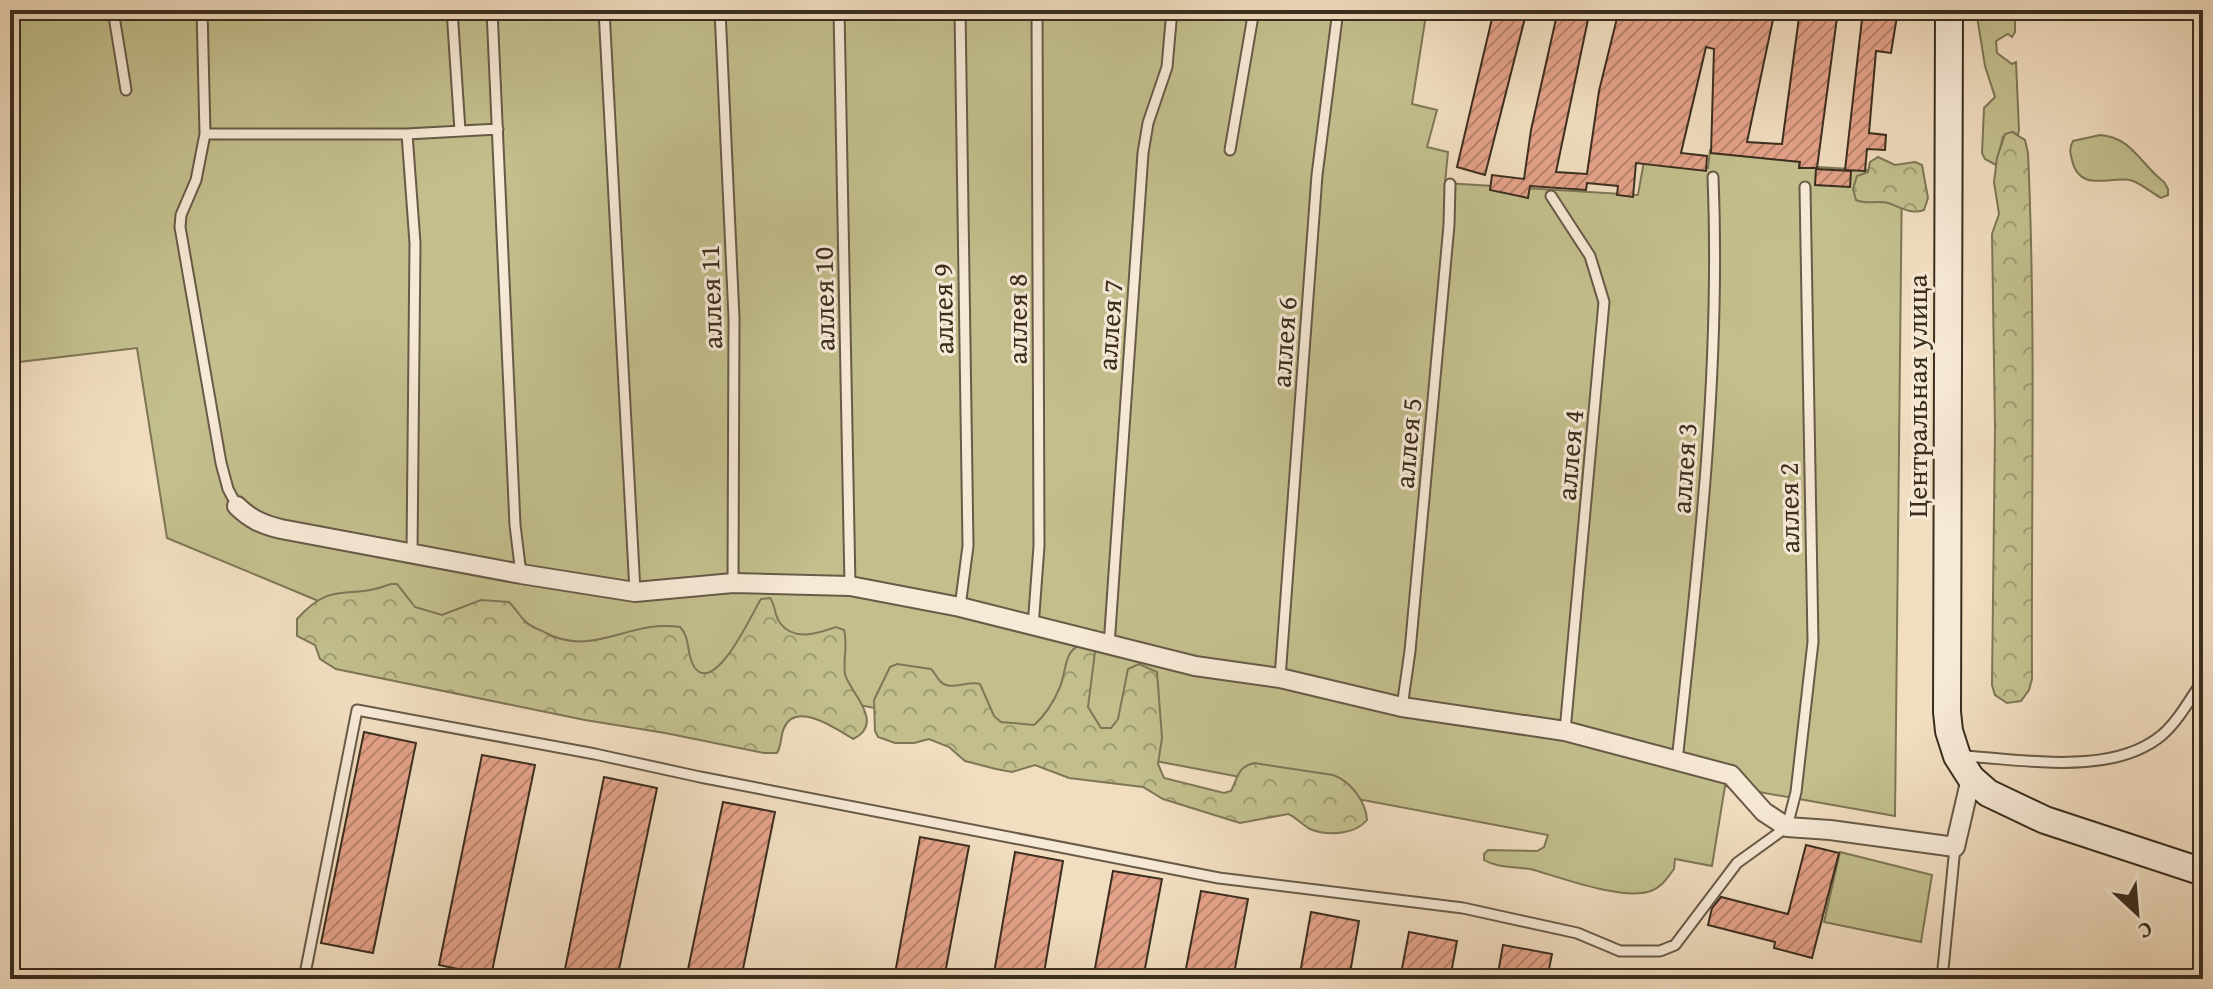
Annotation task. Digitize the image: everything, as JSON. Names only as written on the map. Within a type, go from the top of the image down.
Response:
[{"type":"street","name":"Центральная улица","points":[[1949,10],[1947,712],[1949,731],[1964,767]]},
{"type":"street","points":[[237,506],[263,525],[521,574],[635,592],[733,583],[850,586],[960,607],[1195,666],[1280,678],[1402,707],[1565,731],[1731,775],[1764,812],[1787,827],[1955,847],[1964,767]]},
{"type":"street","points":[[1964,767],[1988,793],[2045,820],[2203,872]]},
{"type":"lane","points":[[113,10],[126,90]]},
{"type":"lane","points":[[202,10],[205,134],[196,180],[181,215],[180,227],[221,463],[228,489],[237,506]]},
{"type":"lane","points":[[452,10],[460,131]]},
{"type":"lane","points":[[492,10],[515,525],[521,574]]},
{"type":"lane","points":[[604,10],[635,592]]},
{"type":"lane","name":"аллея 11","points":[[720,10],[734,318],[733,583]]},
{"type":"lane","name":"аллея 10","points":[[839,10],[850,586]]},
{"type":"lane","name":"аллея 9","points":[[960,10],[968,546],[960,607]]},
{"type":"lane","name":"аллея 8","points":[[1033,627],[1039,546],[1037,10]]},
{"type":"lane","name":"аллея 7","points":[[1109,646],[1143,153],[1148,123],[1167,67],[1172,10]]},
{"type":"lane","points":[[1230,150],[1254,10]]},
{"type":"lane","name":"аллея 6","points":[[1280,678],[1317,175],[1338,10]]},
{"type":"lane","points":[[205,134],[407,134],[498,129]]},
{"type":"lane","points":[[407,134],[415,243],[412,553]]},
{"type":"lane","name":"аллея 3","points":[[1677,761],[1698,564],[1711,370],[1713,177]]},
{"type":"lane","name":"аллея 5","points":[[1402,707],[1410,651],[1449,225],[1450,184]]},
{"type":"lane","name":"аллея 2","points":[[1787,827],[1796,792],[1813,642],[1805,187]]},
{"type":"lane","name":"аллея 4","points":[[1551,196],[1590,256],[1604,302],[1565,731]]},
{"type":"lane","points":[[1964,767],[2101,761],[2131,752],[2162,735],[2203,680]]},
{"type":"lane","points":[[304,979],[357,710],[1219,878],[1463,908],[1577,933],[1620,951],[1660,951],[1675,945],[1737,863],[1787,827]]},
{"type":"lane","points":[[1942,979],[1955,847]]},
{"type":"green space","points":[[10,10],[1404,10],[1426,15],[1412,104],[1437,110],[1427,147],[1448,152],[1445,183],[1638,195],[1644,161],[1708,168],[1710,150],[1799,159],[1799,166],[1902,172],[1895,816],[1725,786],[1712,866],[1675,859],[1674,869],[1664,882],[1651,891],[1609,891],[1484,860],[1488,850],[1537,851],[1544,847],[1548,835],[328,605],[167,538],[137,348],[10,363]]},
{"type":"green space","points":[[1976,10],[2015,12],[2012,37],[2008,34],[1996,41],[1997,53],[2012,64],[2016,62],[2019,130],[2018,135],[2013,132],[2003,137],[1996,165],[1985,159],[1982,153],[1984,108],[1995,97],[1985,66]]},
{"type":"green space","points":[[2012,132],[2025,140],[2028,153],[2033,351],[2032,679],[2021,701],[2007,703],[1995,695],[1992,685],[1995,428],[1992,234],[1999,214],[1994,182],[1997,158],[2005,134]]},
{"type":"green space","points":[[2100,135],[2128,146],[2164,182],[2168,195],[2161,198],[2133,181],[2098,181],[2082,177],[2072,160],[2072,143]]},
{"type":"green space","points":[[1878,157],[1895,165],[1915,162],[1922,165],[1928,198],[1924,210],[1910,211],[1888,203],[1856,200],[1853,189],[1857,176],[1868,172],[1870,162]]},
{"type":"green space","points":[[397,584],[415,607],[442,615],[481,600],[509,602],[529,625],[563,640],[596,640],[644,628],[680,627],[686,636],[692,663],[704,673],[723,661],[761,599],[770,598],[780,623],[792,632],[807,634],[836,627],[844,630],[845,674],[863,706],[867,724],[863,732],[853,739],[828,724],[798,717],[790,720],[784,728],[777,753],[764,753],[336,669],[320,659],[315,645],[297,636],[297,619],[321,599]]},
{"type":"green space","points":[[1078,646],[1095,652],[1088,707],[1101,728],[1111,728],[1118,719],[1128,669],[1139,664],[1157,672],[1162,738],[1158,764],[1164,778],[1224,793],[1231,791],[1241,770],[1254,763],[1333,775],[1356,793],[1364,806],[1367,820],[1355,829],[1332,833],[1310,829],[1288,814],[1240,823],[1163,799],[1143,787],[1069,778],[1035,765],[1012,772],[996,769],[965,761],[949,747],[929,739],[895,743],[878,737],[875,731],[874,700],[890,667],[897,664],[931,669],[948,686],[980,684],[994,716],[1001,722],[1034,725],[1052,703],[1070,653]]},
{"type":"green space","points":[[1840,852],[1932,875],[1921,942],[1824,922]]},
{"type":"building","points":[[1494,10],[1527,10],[1485,175],[1457,167]]},
{"type":"building","points":[[1558,10],[1590,10],[1556,172],[1587,174],[1599,91],[1619,10],[1775,10],[1747,142],[1782,144],[1800,10],[1838,10],[1817,168],[1799,168],[1800,162],[1711,153],[1714,49],[1706,47],[1681,153],[1707,156],[1706,171],[1636,163],[1633,197],[1617,195],[1618,186],[1587,183],[1586,190],[1530,186],[1528,198],[1490,190],[1492,175],[1524,179],[1531,130]]},
{"type":"building","points":[[1863,10],[1898,10],[1891,53],[1876,51],[1869,133],[1886,135],[1885,150],[1867,149],[1865,171],[1845,170]]},
{"type":"building","points":[[1816,169],[1851,171],[1850,187],[1815,185]]},
{"type":"building","points":[[364,732],[416,743],[373,953],[321,943]]},
{"type":"building","points":[[482,755],[535,765],[491,976],[439,965]]},
{"type":"building","points":[[604,777],[657,788],[617,979],[563,979]]},
{"type":"building","points":[[723,802],[775,812],[741,979],[686,979]]},
{"type":"building","points":[[920,837],[969,846],[944,979],[894,979]]},
{"type":"building","points":[[1806,845],[1839,853],[1812,958],[1774,948],[1775,942],[1708,925],[1712,908],[1721,897],[1788,914]]},
{"type":"building","points":[[1015,852],[1063,861],[1043,979],[993,979]]},
{"type":"building","points":[[1113,871],[1162,879],[1143,979],[1093,979]]},
{"type":"building","points":[[1201,891],[1248,899],[1233,979],[1184,979]]},
{"type":"building","points":[[1311,912],[1359,921],[1349,979],[1299,979]]},
{"type":"building","points":[[1409,932],[1457,941],[1450,979],[1400,979]]},
{"type":"building","points":[[1503,945],[1552,954],[1547,979],[1497,979]]}]
